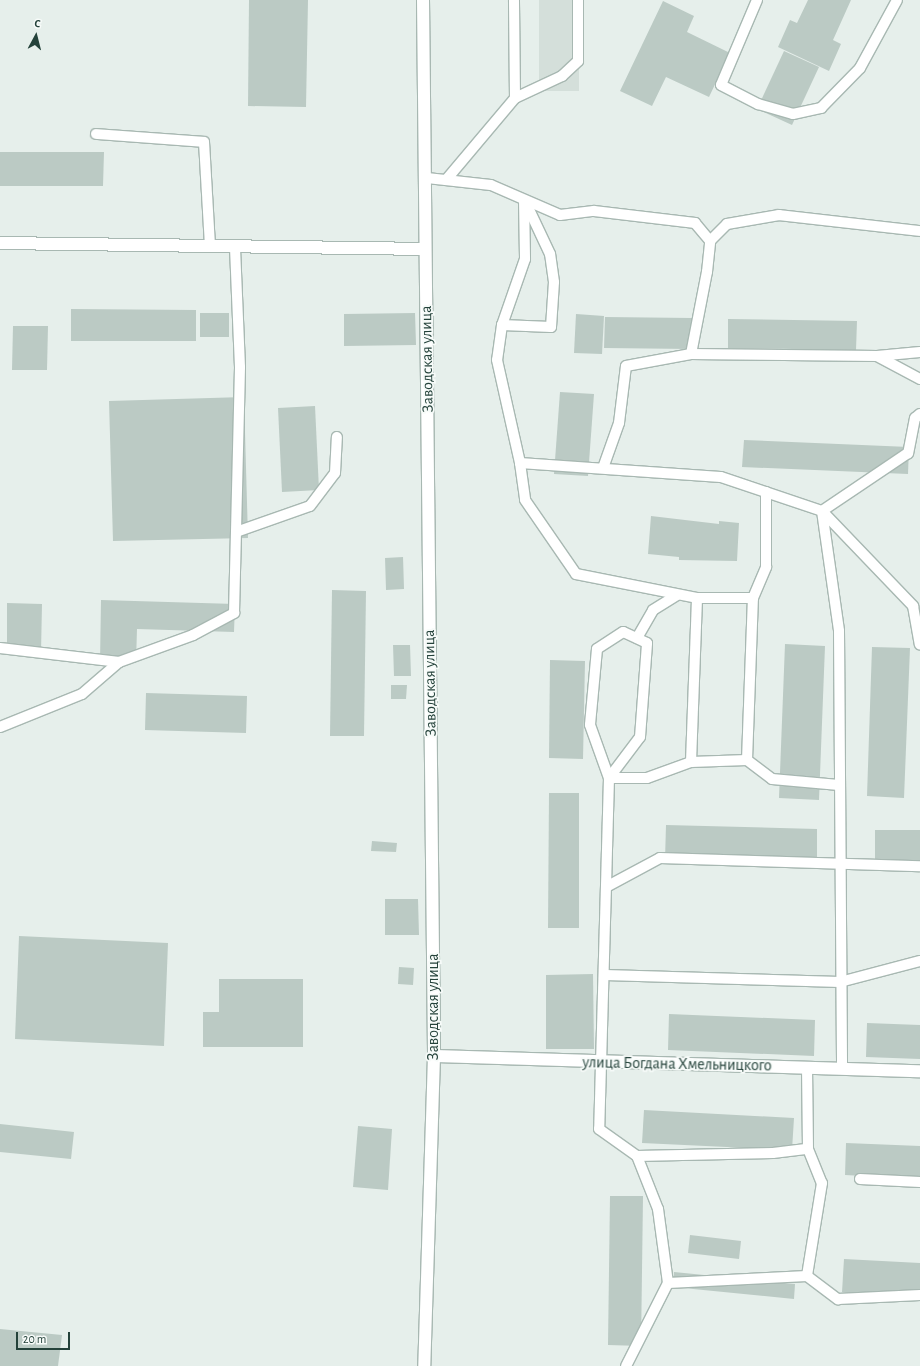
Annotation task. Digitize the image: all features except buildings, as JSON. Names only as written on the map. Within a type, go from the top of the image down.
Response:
[{"type":"street","name":"Заводская улица","points":[[423,0],[427,178],[426,249],[434,1056],[424,1366]]},
{"type":"street","points":[[0,243],[426,249]]},
{"type":"street","name":"улица Богдана Хмельницкого","points":[[434,1056],[603,1063],[920,1071]]},
{"type":"lane","points":[[514,0],[514,98]]},
{"type":"lane","points":[[446,180],[514,98],[562,76],[578,61],[578,0]]},
{"type":"lane","points":[[757,0],[721,85],[758,104],[793,114],[821,108],[860,68],[897,0]]},
{"type":"lane","points":[[96,134],[204,142],[210,246]]},
{"type":"lane","points":[[427,178],[491,185],[560,215],[594,211],[695,223],[710,241]]},
{"type":"lane","points":[[502,325],[551,327],[554,282],[550,254],[524,200]]},
{"type":"lane","points":[[524,200],[525,259],[502,325],[497,360],[520,463],[525,500],[576,574],[697,598],[753,598]]},
{"type":"lane","points":[[691,354],[707,272],[710,241],[727,224],[779,215],[920,231]]},
{"type":"lane","points":[[0,728],[82,694],[120,662],[193,635],[234,613],[240,367],[235,247]]},
{"type":"lane","points":[[603,468],[619,423],[626,366],[691,354],[877,356],[920,352]]},
{"type":"lane","points":[[877,356],[920,379]]},
{"type":"lane","points":[[822,511],[908,453],[915,418],[920,414]]},
{"type":"lane","points":[[236,532],[310,506],[335,473],[336,437]]},
{"type":"lane","points":[[520,463],[721,477],[822,511],[916,607],[920,644]]},
{"type":"lane","points":[[747,760],[753,598],[766,567],[766,492]]},
{"type":"lane","points":[[822,511],[839,631],[839,864],[842,1069]]},
{"type":"lane","points":[[637,638],[653,610],[677,595]]},
{"type":"lane","points":[[691,762],[697,598]]},
{"type":"lane","points":[[609,778],[640,737],[647,643],[623,632],[597,649],[590,725],[609,778],[603,1063],[599,1129],[637,1156],[658,1209],[668,1283],[626,1366]]},
{"type":"lane","points":[[0,648],[120,662]]},
{"type":"lane","points":[[609,778],[647,778],[691,762],[747,760],[772,779],[839,785]]},
{"type":"lane","points":[[606,887],[660,858],[920,866]]},
{"type":"lane","points":[[605,975],[840,982],[920,961]]},
{"type":"lane","points":[[807,1067],[808,1149],[822,1182],[807,1276]]},
{"type":"lane","points":[[637,1156],[773,1153],[808,1149]]},
{"type":"lane","points":[[860,1179],[920,1182]]},
{"type":"lane","points":[[668,1283],[807,1276],[838,1299],[920,1295]]},
{"type":"shaded area","points":[[539,0],[579,0],[579,91],[539,91]]}]
